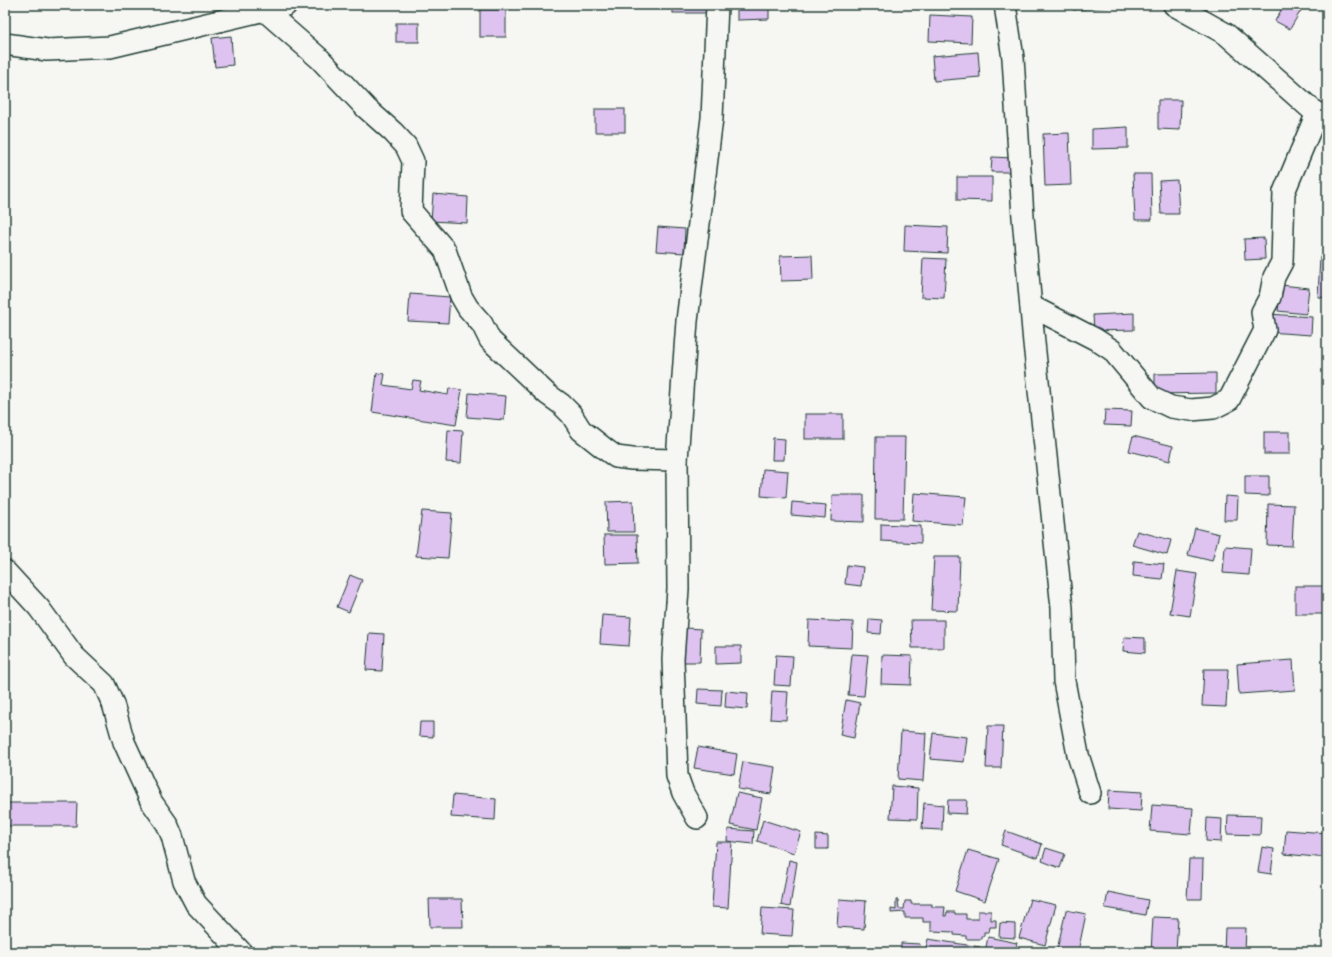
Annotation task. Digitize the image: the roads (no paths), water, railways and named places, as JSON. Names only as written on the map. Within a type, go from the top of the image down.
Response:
[{"type":"street","points":[[5,44],[47,50],[110,47],[286,5]]},
{"type":"street","points":[[696,818],[682,792],[677,776],[673,659],[678,589],[677,460],[687,321],[712,118],[717,5]]},
{"type":"street","points":[[1005,5],[1013,58],[1023,217],[1062,608],[1064,681],[1078,755],[1090,793]]},
{"type":"street","points":[[1031,306],[1095,339],[1112,350],[1152,398],[1171,407],[1191,410],[1213,408],[1229,400],[1265,330],[1262,312],[1270,297],[1274,277],[1282,262],[1284,192],[1322,118],[1226,34],[1174,5]]},
{"type":"street","points":[[264,10],[320,59],[366,108],[406,146],[413,161],[411,211],[445,250],[461,296],[468,308],[482,324],[490,340],[547,394],[561,404],[571,414],[581,430],[605,449],[616,456],[632,459],[677,460]]},
{"type":"street","points":[[5,571],[39,608],[74,656],[104,684],[113,704],[124,742],[151,801],[167,824],[172,836],[184,881],[196,904],[241,952]]}]
